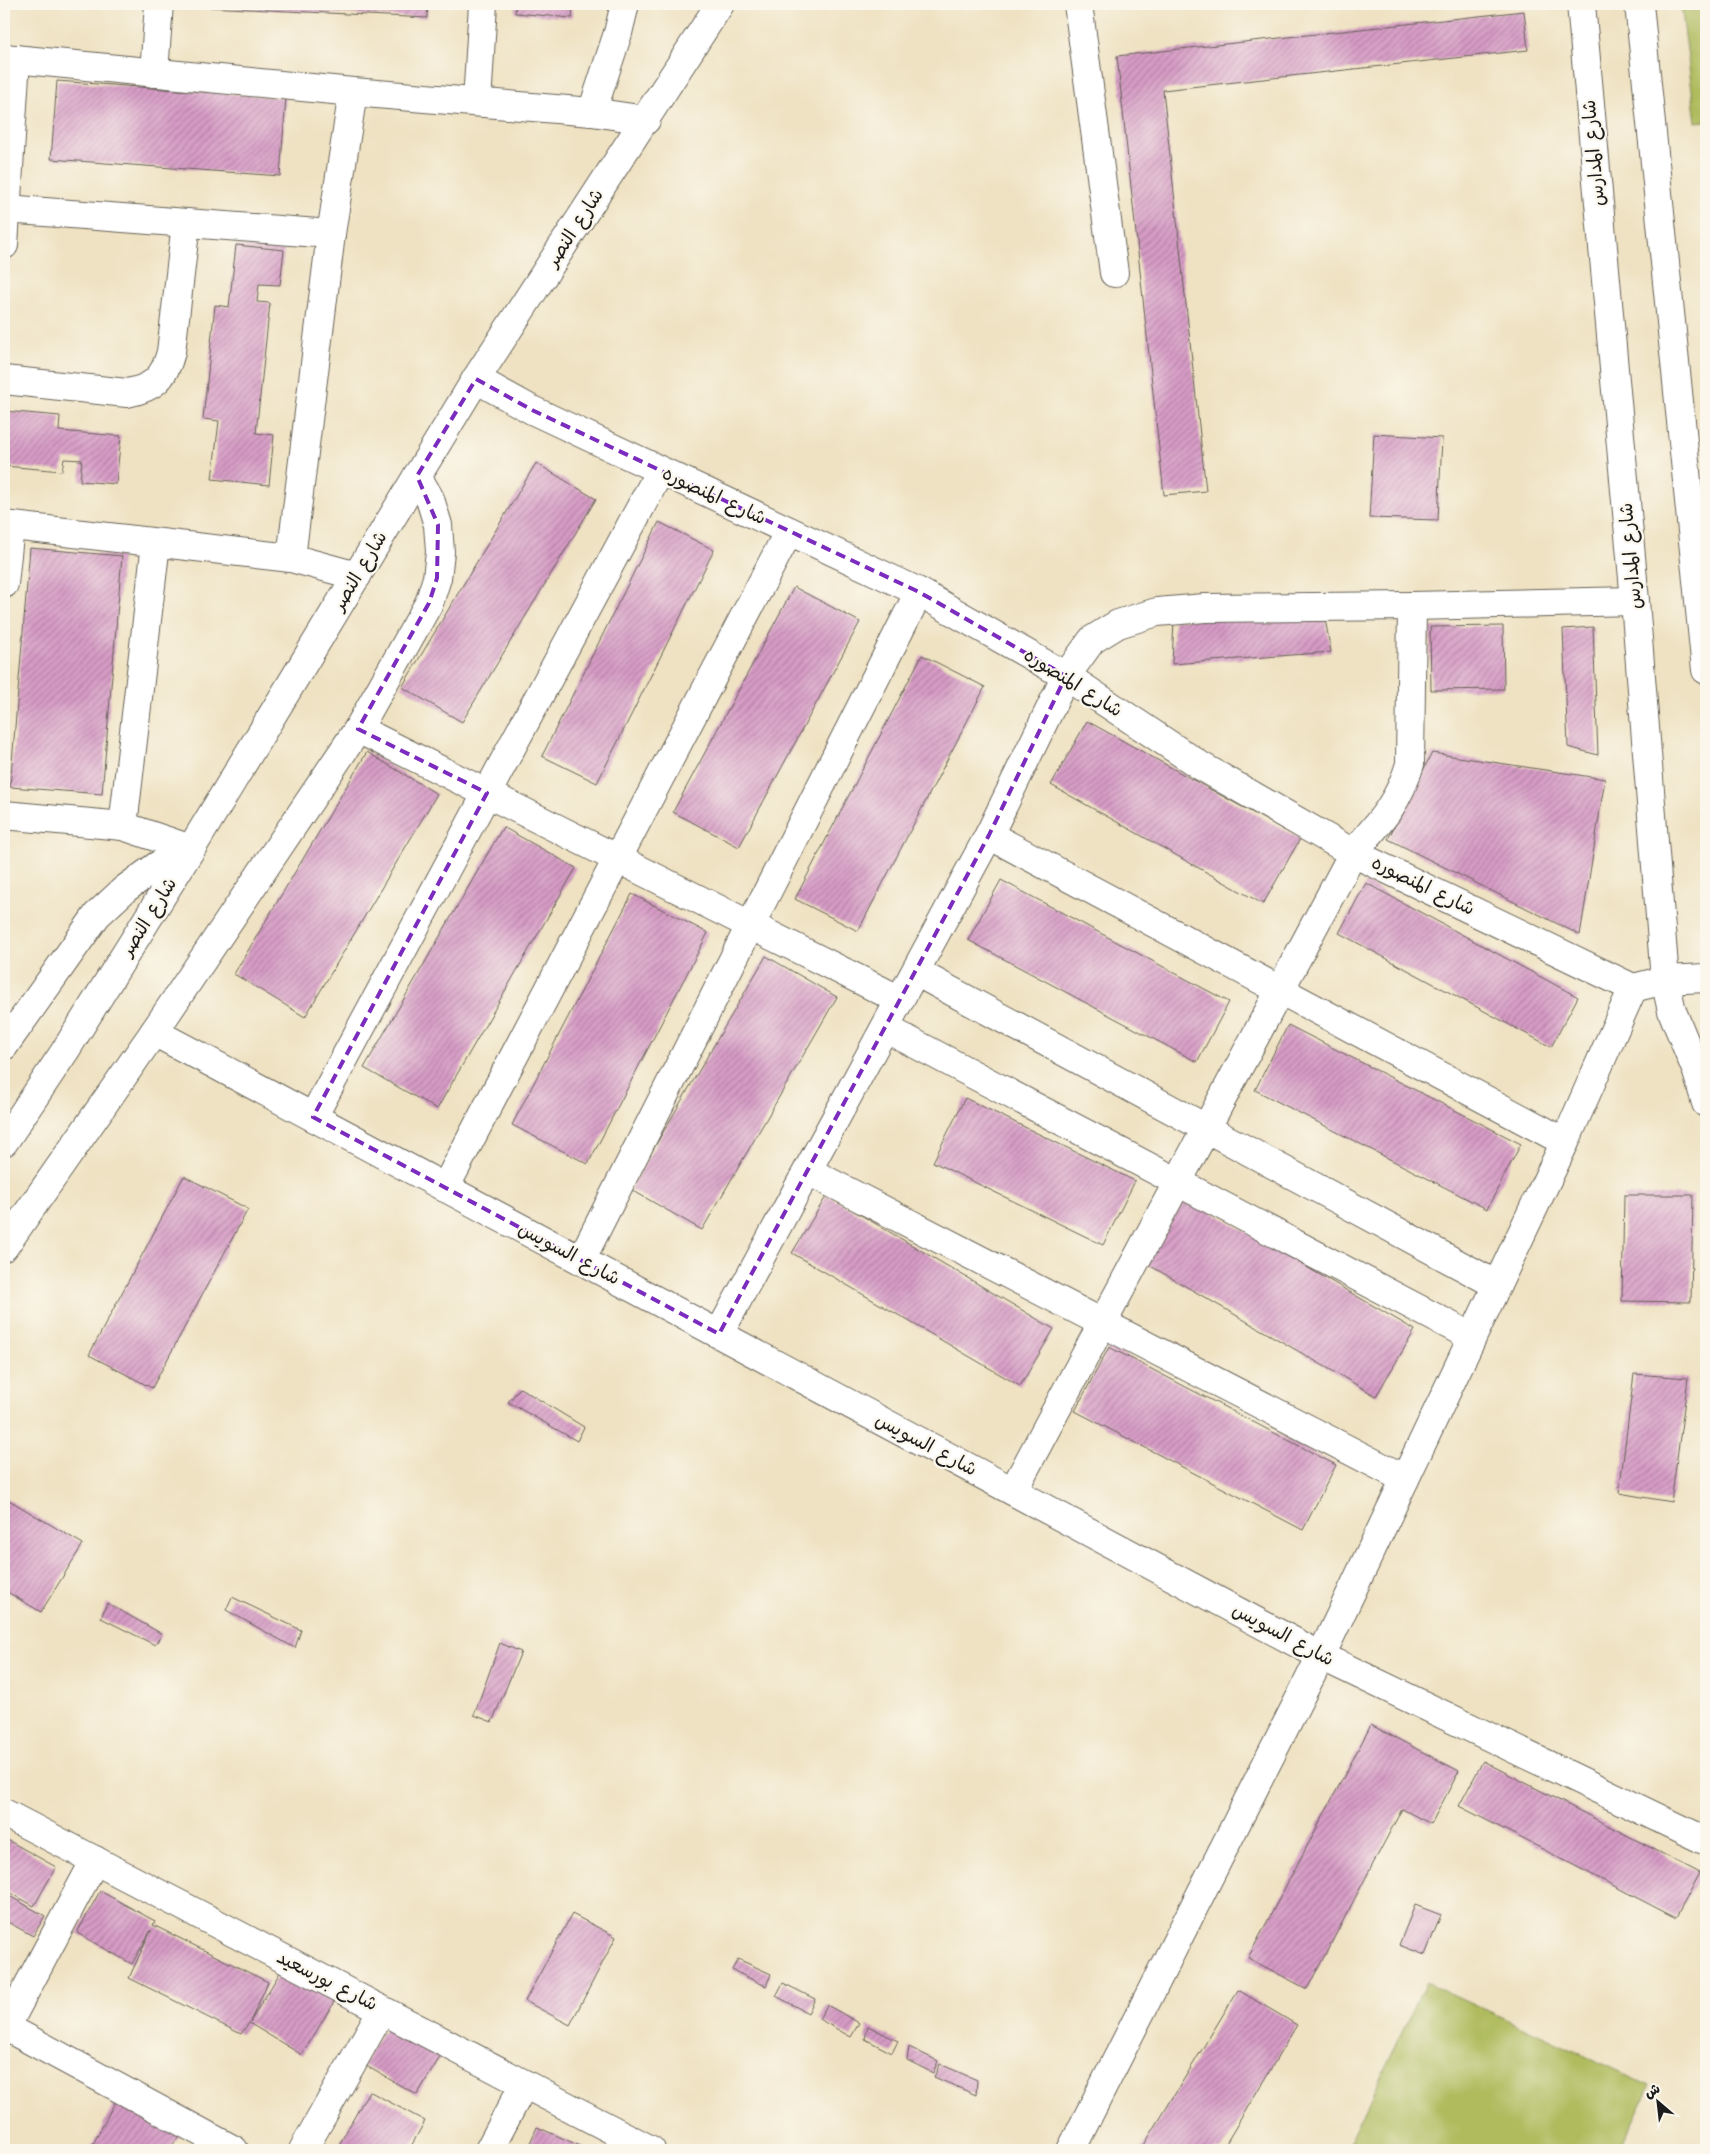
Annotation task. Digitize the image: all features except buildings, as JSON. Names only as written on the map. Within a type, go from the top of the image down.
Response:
[{"type":"street","points":[[154,72],[159,4]]},
{"type":"street","points":[[477,102],[483,4]]},
{"type":"street","points":[[592,112],[618,33],[625,4]]},
{"type":"street","name":"شارع النصر","points":[[4,1142],[65,1052],[191,849],[476,379],[720,4]]},
{"type":"street","points":[[1078,4],[1114,273]]},
{"type":"street","name":"شارع المدارس","points":[[1580,4],[1635,601],[1665,980],[1672,1011],[1697,1072],[1706,1103]]},
{"type":"street","points":[[1639,4],[1706,670]]},
{"type":"street","points":[[4,245],[10,58],[353,92],[592,112],[646,120]]},
{"type":"street","points":[[292,558],[331,234],[353,92]]},
{"type":"street","points":[[6,208],[331,234]]},
{"type":"street","points":[[4,380],[127,393],[143,390],[157,381],[167,368],[171,352],[186,223]]},
{"type":"street","name":"شارع المنصوره","points":[[476,379],[532,410],[919,592],[1066,676],[1201,766],[1353,852],[1633,988]]},
{"type":"street","points":[[313,1117],[660,471]]},
{"type":"street","points":[[4,1247],[154,1032],[358,729],[429,603],[437,578],[440,552],[438,525],[430,499],[417,476]]},
{"type":"street","points":[[4,584],[7,525],[292,558],[357,576]]},
{"type":"street","points":[[445,1188],[790,531]]},
{"type":"street","points":[[123,826],[156,543]]},
{"type":"street","points":[[580,1260],[919,592]]},
{"type":"street","points":[[719,1334],[990,835],[1066,676],[1092,640],[1118,624],[1157,612],[1204,608],[1635,601]]},
{"type":"street","points":[[1013,1491],[1353,852],[1394,804],[1403,786],[1410,764],[1412,606]]},
{"type":"street","points":[[358,729],[900,1000]]},
{"type":"street","points":[[4,815],[123,826],[191,849]]},
{"type":"street","points":[[990,835],[1565,1142]]},
{"type":"street","points":[[4,1046],[97,915],[125,889],[149,872],[191,849]]},
{"type":"street","points":[[916,972],[1497,1285]]},
{"type":"street","points":[[1071,2150],[1321,1656],[1565,1142],[1633,988],[1665,980],[1706,978]]},
{"type":"street","points":[[885,1028],[1472,1337]]},
{"type":"street","name":"شارع السويس","points":[[154,1032],[1321,1656],[1706,1840]]},
{"type":"street","points":[[808,1171],[1405,1479]]},
{"type":"street","name":"شارع بورسعيد","points":[[4,1813],[651,2150]]},
{"type":"street","points":[[95,1860],[4,2028],[234,2150]]},
{"type":"street","points":[[303,2150],[382,2010]]},
{"type":"street","points":[[489,2150],[524,2084]]},
{"type":"highlighted area","points":[[476,379],[532,410],[919,592],[1066,676],[989,835],[719,1334],[313,1117],[487,793],[358,729],[429,603],[437,578],[438,525],[417,476]]},
{"type":"green space","points":[[1681,4],[1706,4],[1706,121],[1696,122]]},
{"type":"green space","points":[[1426,1982],[1650,2086],[1619,2150],[1365,2150],[1349,2143]]}]
